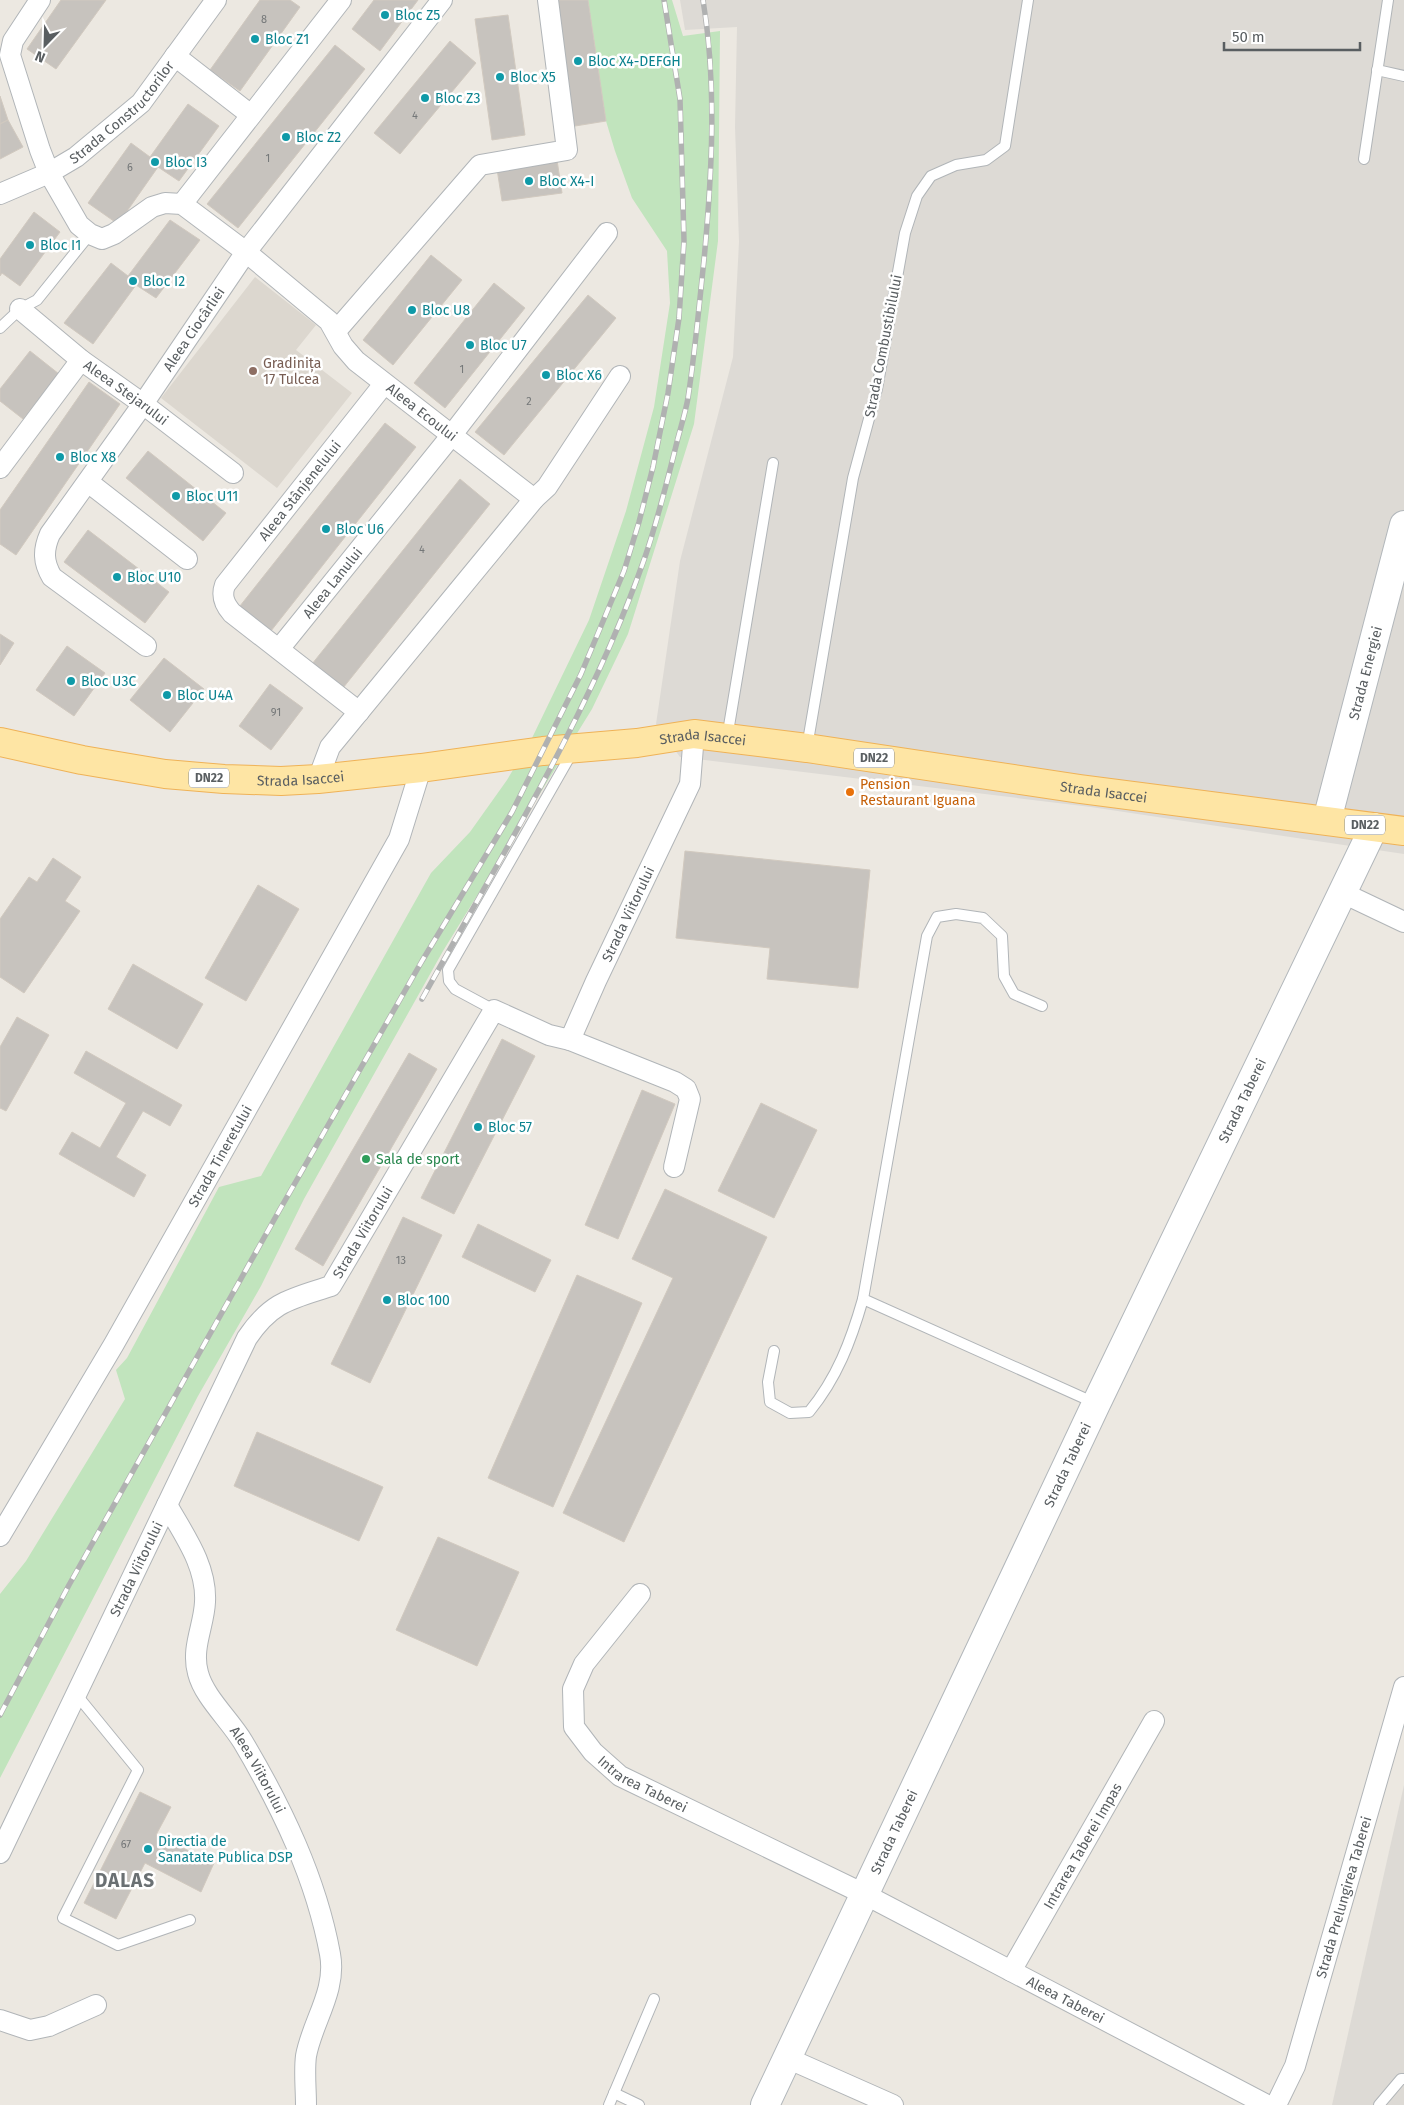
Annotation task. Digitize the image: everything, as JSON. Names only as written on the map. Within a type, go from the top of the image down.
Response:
[{"type":"main road","name":"Strada Isaccei","points":[[0,742],[82,760],[165,774],[224,779],[318,780],[694,734],[807,748],[1080,789],[1404,831]]},
{"type":"street","points":[[40,0],[13,41],[10,56],[49,173],[80,225],[90,234],[102,239],[114,234],[152,207],[164,203],[182,204],[340,0]]},
{"type":"street","name":"Strada Constructorilor","points":[[0,194],[49,173],[76,157],[141,103],[216,0]]},
{"type":"street","name":"Aleea Ciocârliei","points":[[146,646],[52,577],[46,566],[45,545],[50,534],[143,404],[246,252],[442,0]]},
{"type":"street","points":[[336,332],[480,165],[567,150],[548,0]]},
{"type":"street","points":[[175,56],[251,115]]},
{"type":"street","name":"Aleea Ecoului","points":[[182,204],[246,252],[329,321],[343,346],[356,361],[534,499]]},
{"type":"street","name":"Aleea Lanului","points":[[279,649],[451,436],[607,233]]},
{"type":"street","name":"Aleea Stejarului","points":[[20,309],[81,360],[234,473]]},
{"type":"street","points":[[0,468],[81,360]]},
{"type":"street","points":[[318,780],[330,747],[534,499],[547,487],[620,376]]},
{"type":"street","name":"Aleea Stânjenelului","points":[[279,649],[232,613],[223,598],[225,585],[384,384]]},
{"type":"street","points":[[88,482],[187,559]]},
{"type":"street","name":"Strada Energiei","points":[[1327,820],[1404,525]]},
{"type":"street","points":[[279,649],[359,712]]},
{"type":"street","name":"Strada Viitorului","points":[[570,1040],[690,784],[694,734]]},
{"type":"street","name":"Strada Tineretului","points":[[0,1536],[106,1358],[399,839],[420,768]]},
{"type":"street","name":"Strada Taberei","points":[[765,2105],[1096,1404],[1374,827]]},
{"type":"street","points":[[1342,893],[1404,922]]},
{"type":"street","points":[[494,1010],[550,1035],[570,1040],[675,1082],[686,1089],[690,1099],[674,1167]]},
{"type":"street","name":"Strada Viitorului","points":[[0,1853],[247,1338],[258,1322],[281,1302],[331,1286],[494,1010]]},
{"type":"street","name":"Aleea Viitorului","points":[[167,1505],[197,1559],[205,1584],[206,1603],[196,1650],[197,1672],[202,1684],[239,1735],[288,1823],[315,1896],[331,1956],[329,1990],[306,2056],[306,2105]]},
{"type":"street","name":"Intrarea Taberei","points":[[640,1594],[584,1664],[573,1689],[574,1727],[593,1752],[620,1776],[864,1894]]},
{"type":"street","name":"Strada Prelungirea Taberei","points":[[1276,2105],[1295,2066],[1404,1687]]},
{"type":"street","name":"Intrarea Taberei Impas","points":[[1011,1971],[1154,1721]]},
{"type":"street","name":"Aleea Taberei","points":[[864,1894],[1267,2105]]},
{"type":"street","points":[[0,2020],[30,2030],[49,2026],[96,2005]]},
{"type":"street","points":[[786,2058],[894,2105]]},
{"type":"lane","name":"Strada Combustibilului","points":[[807,748],[853,478],[877,389],[905,233],[917,196],[931,176],[956,165],[986,160],[1005,146],[1028,0]]},
{"type":"lane","points":[[1364,159],[1388,0]]},
{"type":"lane","points":[[1377,70],[1404,76]]},
{"type":"lane","points":[[0,328],[20,309],[37,300],[90,234]]},
{"type":"lane","points":[[727,738],[773,463]]},
{"type":"lane","points":[[494,1010],[455,989],[449,981],[448,970],[575,748]]},
{"type":"lane","points":[[774,1351],[768,1382],[770,1402],[790,1412],[809,1412],[826,1392],[851,1340],[863,1299],[927,936],[937,917],[956,914],[983,918],[1002,936],[1004,976],[1014,994],[1042,1006]]},
{"type":"lane","points":[[863,1299],[1096,1404]]},
{"type":"lane","points":[[76,1694],[138,1770],[64,1918],[118,1945],[190,1920]]},
{"type":"lane","points":[[609,2105],[654,1999]]},
{"type":"lane","points":[[1379,2105],[1401,2079],[1404,2079]]},
{"type":"lane","points":[[614,2093],[639,2105]]},
{"type":"shaded area","points":[[680,0],[1404,0],[1404,854],[1091,807],[680,757],[656,724],[680,561],[733,357],[739,242],[735,127],[737,27],[685,30]]},
{"type":"shaded area","name":"Gradinița 17 Tulcea","points":[[255,277],[316,325],[296,350],[352,393],[277,488],[161,398]]},
{"type":"shaded area","points":[[1404,1785],[1404,2105],[1332,2105]]},
{"type":"green space","points":[[588,0],[672,0],[683,36],[720,31],[718,241],[694,424],[628,634],[592,709],[443,951],[304,1199],[261,1286],[198,1396],[0,1778],[0,1594],[26,1561],[125,1399],[116,1370],[127,1358],[219,1187],[261,1176],[431,873],[470,832],[507,780],[532,738],[589,620],[626,511],[654,407],[670,303],[667,251],[632,198],[615,151],[606,121]]},
{"type":"building","points":[[61,0],[106,0],[56,69],[27,49]]},
{"type":"building","name":"Bloc Z1","points":[[260,0],[290,0],[300,7],[240,91],[210,70]]},
{"type":"building","name":"Bloc Z5","points":[[374,0],[418,0],[380,51],[352,29]]},
{"type":"building","name":"Bloc X4-DEFGH","points":[[551,0],[588,0],[606,121],[569,127]]},
{"type":"building","name":"Bloc X5","points":[[508,15],[525,135],[492,140],[475,19]]},
{"type":"building","name":"Bloc Z3","points":[[450,41],[476,63],[400,154],[374,133]]},
{"type":"building","name":"Bloc Z2","points":[[335,45],[365,69],[238,228],[207,204]]},
{"type":"building","points":[[0,96],[8,120],[0,124]]},
{"type":"building","name":"Bloc I3","points":[[188,104],[219,126],[179,181],[158,167],[118,224],[88,203],[131,143],[150,157]]},
{"type":"building","points":[[8,120],[23,147],[0,159],[0,124]]},
{"type":"building","name":"Bloc X4-I","points":[[557,160],[562,193],[502,201],[497,169]]},
{"type":"building","name":"Bloc I1","points":[[34,212],[60,232],[20,286],[2,273],[0,276],[0,259]]},
{"type":"building","name":"Bloc I2","points":[[170,220],[200,240],[156,298],[136,285],[93,344],[64,323],[111,263],[128,276]]},
{"type":"building","name":"Bloc U8","points":[[431,255],[462,280],[393,365],[363,340]]},
{"type":"building","name":"Bloc U7","points":[[494,283],[525,308],[445,408],[414,383]]},
{"type":"building","name":"Bloc X6","points":[[588,295],[616,318],[504,455],[475,432]]},
{"type":"building","points":[[30,351],[59,374],[23,419],[0,401],[0,389]]},
{"type":"building","name":"Bloc X8","points":[[89,382],[120,404],[16,555],[0,544],[0,510]]},
{"type":"building","name":"Bloc U6","points":[[385,423],[416,447],[267,636],[236,611]]},
{"type":"building","name":"Bloc U11","points":[[148,451],[226,513],[203,541],[126,478]]},
{"type":"building","points":[[460,479],[490,504],[339,693],[308,669]]},
{"type":"building","name":"Bloc U10","points":[[88,530],[169,592],[145,623],[64,562]]},
{"type":"building","points":[[0,634],[14,643],[0,665]]},
{"type":"building","name":"Bloc U3C","points":[[67,646],[105,673],[74,716],[36,690]]},
{"type":"building","name":"Bloc U4A","points":[[164,658],[204,689],[170,732],[130,700]]},
{"type":"building","points":[[270,684],[303,708],[271,750],[239,726]]},
{"type":"building","points":[[685,851],[870,870],[858,988],[767,979],[770,948],[676,938]]},
{"type":"building","points":[[53,858],[81,877],[65,901],[80,911],[24,993],[0,977],[0,919],[29,877],[37,882]]},
{"type":"building","points":[[258,885],[299,909],[246,1001],[205,978]]},
{"type":"building","points":[[133,964],[203,1004],[177,1049],[108,1009]]},
{"type":"building","points":[[17,1017],[49,1035],[6,1111],[0,1108],[0,1047]]},
{"type":"building","name":"Bloc 57","points":[[502,1039],[535,1056],[454,1214],[421,1198]]},
{"type":"building","points":[[86,1051],[182,1105],[170,1126],[143,1111],[116,1157],[146,1175],[134,1197],[59,1154],[72,1132],[100,1148],[126,1103],[74,1073]]},
{"type":"building","name":"Sala de sport","points":[[409,1053],[437,1069],[323,1266],[295,1249]]},
{"type":"building","points":[[642,1090],[675,1104],[618,1239],[585,1225]]},
{"type":"building","points":[[761,1103],[817,1130],[774,1218],[718,1191]]},
{"type":"building","points":[[665,1189],[767,1237],[624,1542],[563,1513],[673,1278],[632,1259]]},
{"type":"building","name":"Bloc 100","points":[[403,1217],[442,1235],[370,1383],[331,1364]]},
{"type":"building","points":[[478,1224],[551,1260],[535,1292],[462,1257]]},
{"type":"building","points":[[577,1275],[642,1303],[553,1507],[488,1478]]},
{"type":"building","points":[[257,1432],[383,1487],[359,1541],[234,1486]]},
{"type":"building","points":[[438,1537],[519,1572],[477,1666],[396,1630]]},
{"type":"building","name":"Directia de Sanatate Publica DSP","points":[[140,1792],[171,1807],[156,1835],[214,1863],[201,1892],[145,1863],[116,1919],[84,1903]]},
{"type":"railway","points":[[0,1715],[69,1585],[279,1211],[422,961],[512,812],[581,674],[624,571],[653,467],[668,393],[679,318],[684,241],[680,99],[664,0]]},
{"type":"railway","points":[[422,999],[572,727],[623,615],[645,557],[657,517],[688,398],[704,260],[711,162],[712,97],[703,0]]},
{"type":"place","name":"Bloc Z5","points":[[385,15]]},
{"type":"place","name":"Bloc Z1","points":[[255,39]]},
{"type":"place","name":"Bloc X4-DEFGH","points":[[578,61]]},
{"type":"place","name":"Bloc X5","points":[[500,77]]},
{"type":"place","name":"Bloc Z3","points":[[425,98]]},
{"type":"place","name":"Bloc Z2","points":[[286,137]]},
{"type":"place","name":"Bloc I3","points":[[155,162]]},
{"type":"place","name":"Bloc X4-I","points":[[529,181]]},
{"type":"place","name":"Bloc I1","points":[[30,245]]},
{"type":"place","name":"Bloc I2","points":[[133,281]]},
{"type":"place","name":"Bloc U8","points":[[412,310]]},
{"type":"place","name":"Bloc U7","points":[[470,345]]},
{"type":"place","name":"Gradinița 17 Tulcea","points":[[253,371]]},
{"type":"place","name":"Bloc X6","points":[[546,375]]},
{"type":"place","name":"Bloc X8","points":[[60,457]]},
{"type":"place","name":"Bloc U11","points":[[176,496]]},
{"type":"place","name":"Bloc U6","points":[[326,529]]},
{"type":"place","name":"Bloc U10","points":[[117,577]]},
{"type":"place","name":"Bloc U3C","points":[[71,681]]},
{"type":"place","name":"Bloc U4A","points":[[167,695]]},
{"type":"place","name":"Pension Restaurant Iguana","points":[[850,792]]},
{"type":"place","name":"Bloc 57","points":[[478,1127]]},
{"type":"place","name":"Sala de sport","points":[[366,1159]]},
{"type":"place","name":"Bloc 100","points":[[387,1300]]},
{"type":"place","name":"Directia de Sanatate Publica DSP","points":[[148,1849]]},
{"type":"district","name":"DALAS","points":[[125,1880]]}]
